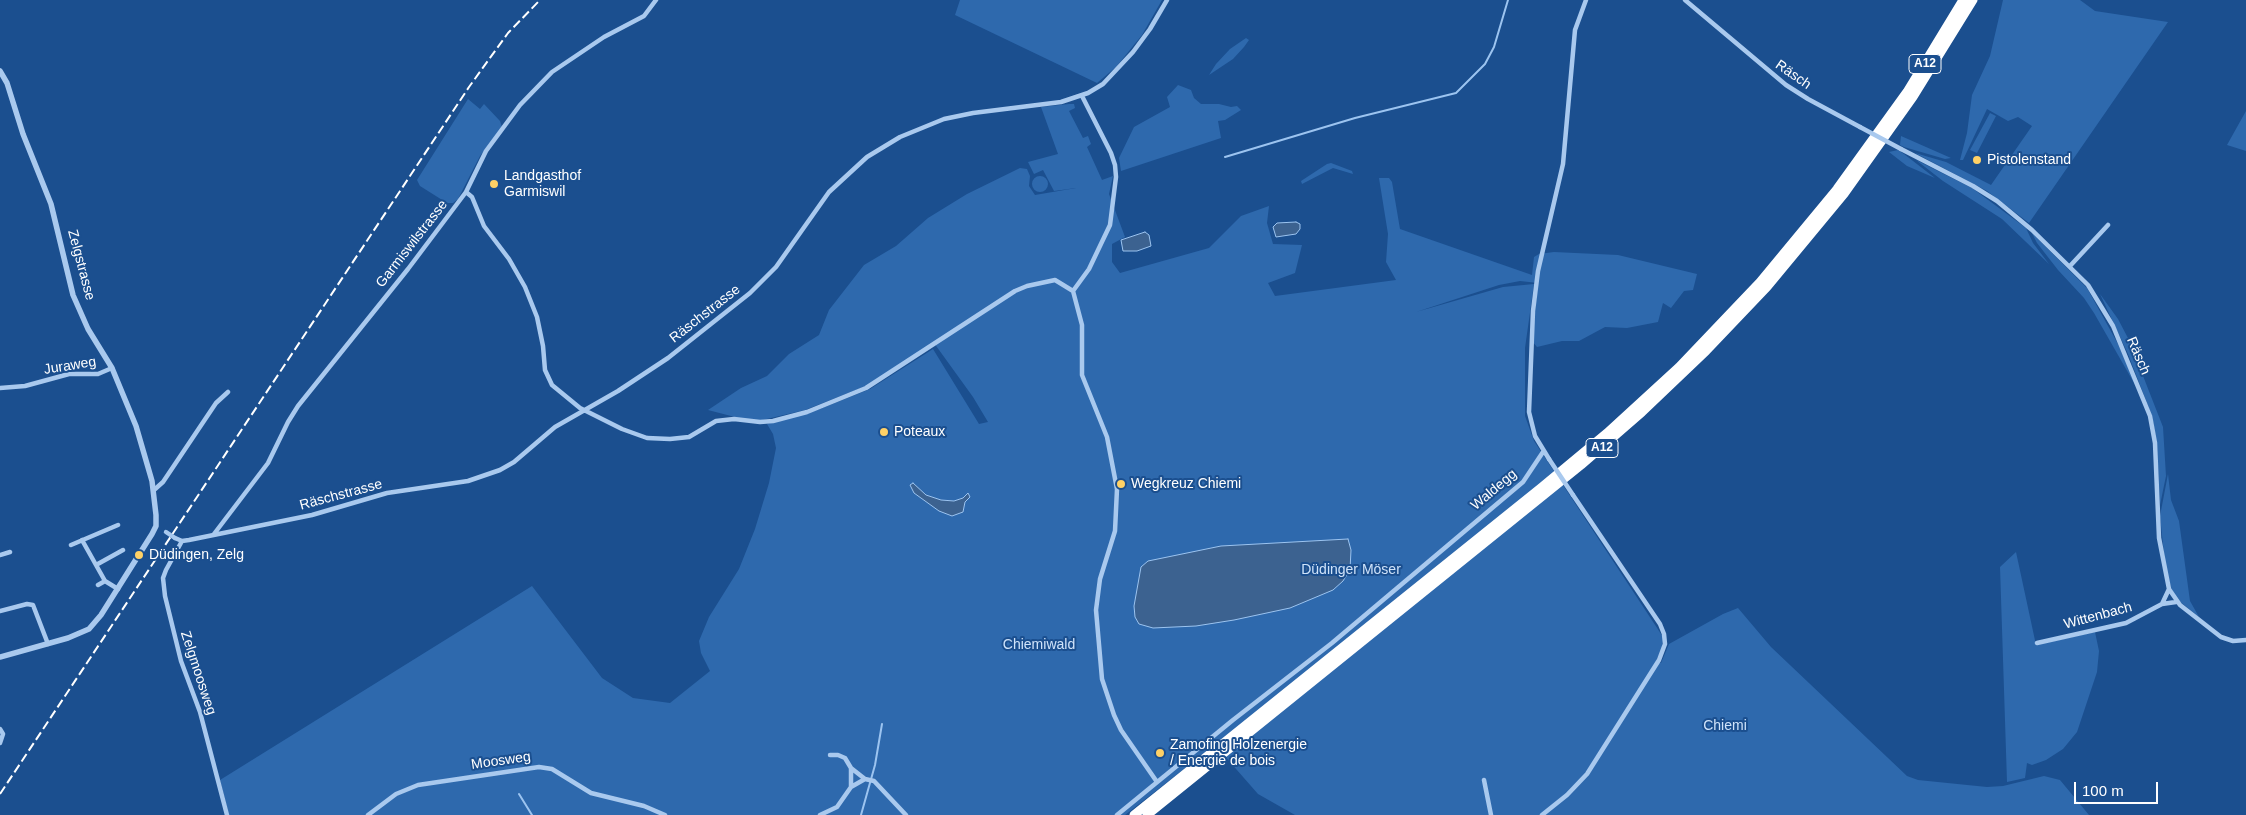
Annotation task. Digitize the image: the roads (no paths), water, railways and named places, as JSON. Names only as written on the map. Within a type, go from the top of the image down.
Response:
[{"type":"highway","name":"A12","points":[[1134,815],[1547,483],[1622,420],[1686,360],[1760,282],[1831,197],[1902,98],[1963,0]]},
{"type":"highway","name":"A12","points":[[1147,815],[1581,465],[1642,412],[1706,352],[1777,276],[1850,186],[1909,103],[1973,0]]},
{"type":"street","name":"Garmiswilstrasse","points":[[214,534],[268,463],[298,406],[408,269],[466,192],[486,151],[505,125],[542,81],[596,42],[644,16],[656,0]]},
{"type":"street","name":"Räschstrasse","points":[[182,541],[312,515],[387,493],[478,479],[508,466],[550,430],[585,411],[668,358],[750,293],[776,267],[830,192],[853,168],[882,147],[916,129],[952,117],[1061,102],[1082,96],[1103,84],[1125,62],[1150,29],[1167,0]]},
{"type":"street","points":[[1542,815],[1567,795],[1587,774],[1659,660],[1665,644],[1664,634],[1657,619],[1543,452],[1532,429],[1529,412],[1533,311],[1538,271],[1563,164],[1575,30],[1586,0]]},
{"type":"street","name":"Räsch","points":[[1685,0],[1786,85],[1808,100],[1973,186],[1997,201],[2032,230],[2088,285],[2106,314],[2137,381],[2153,427],[2159,538],[2169,590]]},
{"type":"street","name":"Zelgstrasse","points":[[0,71],[7,83],[23,134],[51,204],[73,296],[88,329],[112,368],[146,454],[154,490],[156,526]]},
{"type":"street","points":[[1073,291],[1089,269],[1110,225],[1116,176],[1111,153],[1082,96]]},
{"type":"street","points":[[466,192],[472,197],[484,226],[510,259],[525,287],[541,331],[548,378],[560,391],[585,411],[622,429],[647,438],[670,439],[689,436],[716,421],[734,419],[760,422],[773,421],[807,412],[866,388],[1015,291],[1027,286],[1055,280],[1073,291],[1082,325],[1082,375],[1107,437],[1117,489],[1115,531],[1100,579],[1096,610],[1102,679],[1121,730],[1157,782]]},
{"type":"street","points":[[2070,266],[2108,225]]},
{"type":"street","name":"Juraweg","points":[[0,388],[25,386],[69,374],[98,374],[112,368]]},
{"type":"street","points":[[154,490],[164,482],[216,403],[228,392]]},
{"type":"street","name":"Waldegg","points":[[1117,815],[1332,643],[1523,482],[1543,452]]},
{"type":"street","points":[[71,545],[118,525]]},
{"type":"street","points":[[0,657],[48,644],[88,629],[101,615],[156,526],[182,541]]},
{"type":"street","points":[[82,540],[105,581],[118,589]]},
{"type":"street","name":"Zelgmoosweg","points":[[182,541],[163,578],[165,596],[181,661],[202,719],[226,815]]},
{"type":"street","points":[[96,565],[123,550]]},
{"type":"street","points":[[0,555],[10,552]]},
{"type":"street","points":[[98,585],[105,581]]},
{"type":"street","points":[[2169,590],[2176,602],[2221,637],[2234,641],[2246,640]]},
{"type":"street","points":[[2162,604],[2169,590]]},
{"type":"street","name":"Wittenbach","points":[[2037,643],[2126,623],[2162,604],[2176,602]]},
{"type":"street","points":[[0,611],[27,604],[32,605],[48,644]]},
{"type":"street","points":[[0,730],[3,734],[0,743]]},
{"type":"street","points":[[830,756],[838,755],[845,758],[851,768],[865,779],[874,781],[906,815]]},
{"type":"street","name":"Moosweg","points":[[368,815],[396,794],[418,785],[539,767],[552,769],[591,793],[644,806],[665,815]]},
{"type":"street","points":[[851,768],[851,787]]},
{"type":"street","points":[[820,815],[837,807],[851,787],[865,779]]},
{"type":"street","points":[[1484,780],[1491,815]]},
{"type":"waterway","points":[[1225,157],[1355,118],[1456,93],[1485,64],[1494,47],[1508,0]]},
{"type":"waterway","points":[[861,815],[875,765],[882,724]]},
{"type":"waterway","points":[[519,794],[532,815]]},
{"type":"railway","points":[[0,794],[469,87],[508,33],[540,0]]},
{"type":"place","name":"Pistolenstand","points":[[1977,160]]},
{"type":"place","name":"Landgasthof Garmiswil","points":[[494,184]]},
{"type":"place","name":"Poteaux","points":[[884,432]]},
{"type":"place","name":"Wegkreuz Chiemi","points":[[1121,484]]},
{"type":"place","name":"Düdingen, Zelg","points":[[139,555]]},
{"type":"place","name":"Zamofing Holzenergie / Energie de bois","points":[[1160,753]]},
{"type":"park label","name":"Düdinger Möser","points":[[1351,570]]},
{"type":"park label","name":"Chiemiwald","points":[[1039,645]]},
{"type":"park label","name":"Chiemi","points":[[1725,726]]}]
